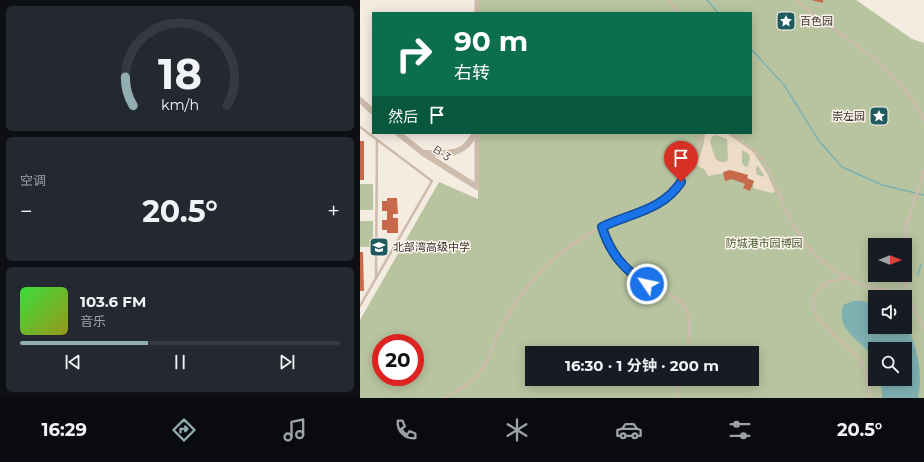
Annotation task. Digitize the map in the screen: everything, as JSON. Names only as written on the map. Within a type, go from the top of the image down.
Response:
[{"type":"street","points":[[477,0],[477,12]]},
{"type":"street","points":[[360,100],[372,111]]},
{"type":"street","name":"B-3","points":[[399,134],[423,153],[476,187]]},
{"type":"street","points":[[423,153],[450,153],[462,150],[471,142],[475,134]]},
{"type":"street","points":[[476,134],[476,187]]},
{"type":"lane","points":[[670,0],[676,12]]},
{"type":"lane","points":[[796,0],[853,42],[899,83],[915,102],[924,122]]},
{"type":"lane","points":[[360,127],[432,181],[360,304]]},
{"type":"lane","points":[[445,398],[470,383],[481,370],[490,354],[504,322],[531,282],[567,248],[602,227],[651,209],[674,192],[694,160],[702,134]]},
{"type":"lane","points":[[730,134],[753,149],[764,160],[772,173],[788,214],[802,239],[821,260],[846,278],[870,287],[888,290]]},
{"type":"lane","points":[[376,140],[376,279]]},
{"type":"lane","points":[[905,238],[910,210],[924,171]]},
{"type":"lane","points":[[602,227],[610,249],[627,270],[647,284],[671,294],[684,307],[689,315],[691,326],[690,339],[688,346]]},
{"type":"lane","points":[[846,278],[832,280],[819,288],[814,299],[815,314],[824,328],[852,349],[862,363],[867,378],[868,398]]},
{"type":"lane","points":[[912,306],[924,328]]},
{"type":"lane","points":[[678,398],[679,386]]},
{"type":"green space","name":"防城港市园博园","points":[[479,0],[856,0],[912,39],[924,43],[924,398],[360,398],[360,320],[439,182],[478,199],[478,134],[752,134],[752,12],[479,12]]},
{"type":"green space","points":[[360,184],[373,184],[373,210],[360,210]]},
{"type":"green space","points":[[360,221],[373,221],[373,247],[360,247]]},
{"type":"shaded area","points":[[705,134],[728,134],[753,152],[767,173],[775,192],[771,193],[753,188],[754,181],[747,178],[748,175],[735,171],[708,176],[705,170],[696,165],[703,147]],"holes":[[[716,135],[727,139],[728,160],[725,162],[720,162],[716,159],[710,141],[712,137]],[[742,150],[749,154],[750,158],[748,166],[745,167],[742,163]],[[758,166],[764,175],[763,177],[756,174],[756,167]]]},
{"type":"water","points":[[853,301],[868,302],[868,334],[911,334],[916,349],[919,368],[920,388],[918,398],[882,398],[881,386],[912,386],[912,342],[868,342],[868,351],[846,329],[842,314],[843,305]]},
{"type":"building","points":[[811,0],[823,0],[823,3]]},
{"type":"building","points":[[360,141],[364,141],[364,180],[360,180]]},
{"type":"building","points":[[730,170],[748,175],[747,178],[754,181],[750,191],[743,188],[745,184],[732,179],[725,181],[723,172]]},
{"type":"building","points":[[387,198],[397,198],[398,214],[393,214],[393,218],[398,218],[398,233],[387,233],[387,230],[382,230],[382,220],[387,220],[387,211],[382,211],[382,201],[387,201]]},
{"type":"building","points":[[360,252],[363,252],[364,291],[360,291]]},
{"type":"waterway","points":[[707,0],[717,12]]},
{"type":"waterway","points":[[752,50],[784,85],[819,141],[842,167],[882,185],[924,195]]},
{"type":"waterway","points":[[918,275],[921,264]]},
{"type":"place","name":"百色园","points":[[786,21]]},
{"type":"place","name":"崇左园","points":[[879,116]]},
{"type":"place","name":"北部湾高级中学","points":[[379,247]]},
{"type":"route","points":[[647,284],[627,270],[615,256],[606,241],[602,227],[612,222],[651,209],[660,204],[674,192],[681,182]]}]
